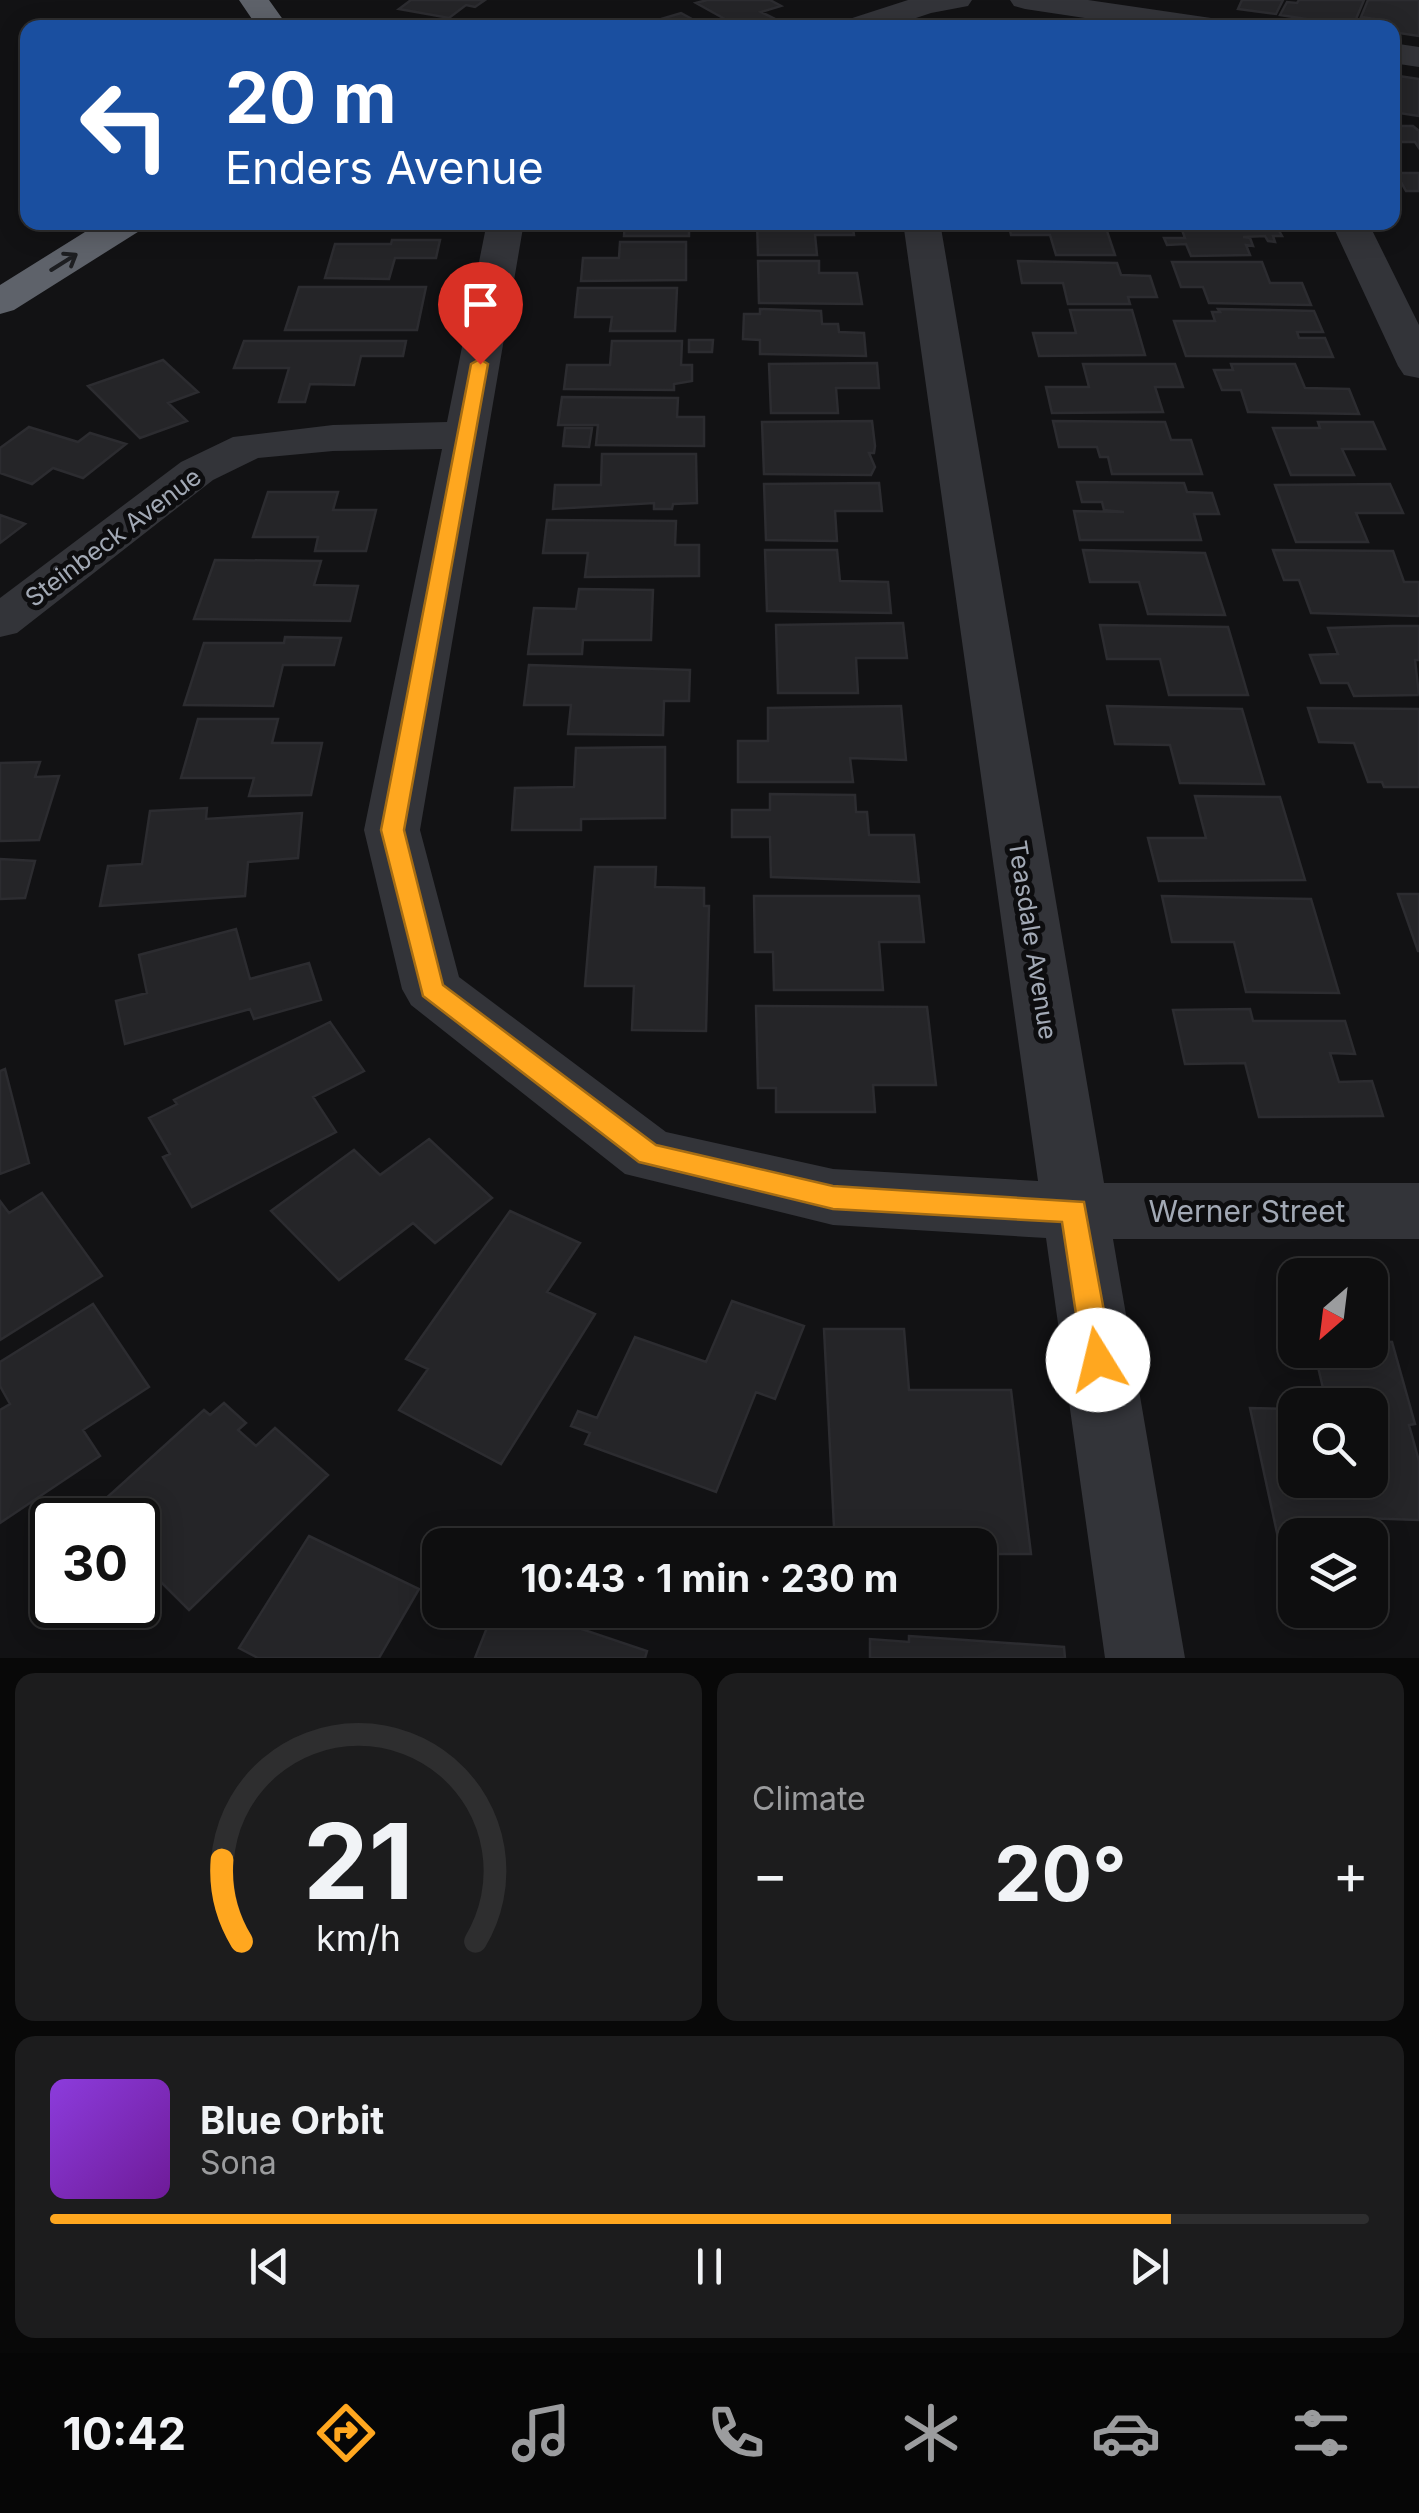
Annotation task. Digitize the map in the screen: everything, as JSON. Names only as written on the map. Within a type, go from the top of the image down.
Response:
[{"type":"highway","points":[[254,0],[270,20]]},
{"type":"highway","points":[[0,302],[115,230]]},
{"type":"street","points":[[878,20],[926,4],[956,0]]},
{"type":"street","points":[[1025,0],[1163,20]]},
{"type":"street","name":"Werner Street","points":[[505,230],[392,830],[432,990],[648,1154],[833,1198],[1074,1210],[1419,1211]]},
{"type":"street","name":"Teasdale Avenue","points":[[922,230],[1145,1658]]},
{"type":"street","points":[[1353,230],[1419,366]]},
{"type":"street","name":"Steinbeck Avenue","points":[[0,622],[197,471],[248,446],[333,438],[466,436]]},
{"type":"building","points":[[411,0],[485,0],[475,7],[466,5],[449,18],[399,9]]},
{"type":"building","points":[[770,0],[781,6],[761,12],[777,20],[727,20],[696,3]]},
{"type":"building","points":[[1242,0],[1283,0],[1276,14],[1238,9]]},
{"type":"building","points":[[1364,0],[1356,20],[1280,15],[1287,2]]},
{"type":"building","points":[[1368,0],[1419,0],[1419,36],[1400,33],[1400,20],[1361,17]]},
{"type":"building","points":[[681,13],[694,20],[658,20]]},
{"type":"building","points":[[1400,76],[1419,79],[1419,116],[1400,113]]},
{"type":"building","points":[[1400,126],[1413,126],[1419,131],[1419,148],[1415,142],[1400,142]]},
{"type":"building","points":[[1400,173],[1419,173],[1419,191],[1406,191]]},
{"type":"building","points":[[624,230],[689,230],[689,236],[624,236]]},
{"type":"building","points":[[757,230],[853,230],[854,235],[815,235],[817,255],[758,255]]},
{"type":"building","points":[[1010,230],[1107,230],[1115,255],[1056,255],[1050,235],[1011,235]]},
{"type":"building","points":[[1182,230],[1279,230],[1282,236],[1273,236],[1275,242],[1265,236],[1243,237],[1250,238],[1253,246],[1246,245],[1250,255],[1191,256],[1186,244],[1167,245],[1164,238],[1185,238]]},
{"type":"building","points":[[392,240],[440,240],[436,258],[395,258],[389,279],[325,278],[335,244],[391,244]]},
{"type":"building","points":[[620,242],[686,242],[686,280],[581,281],[583,258],[619,258]]},
{"type":"building","points":[[758,261],[819,261],[819,273],[857,273],[862,304],[759,303]]},
{"type":"building","points":[[1018,261],[1117,263],[1121,275],[1150,276],[1157,297],[1128,297],[1130,304],[1068,304],[1063,283],[1022,283]]},
{"type":"building","points":[[1172,262],[1262,262],[1270,283],[1302,283],[1311,305],[1209,303],[1203,287],[1181,287]]},
{"type":"building","points":[[299,287],[426,287],[417,330],[285,330]]},
{"type":"building","points":[[578,288],[677,288],[675,331],[610,331],[612,317],[575,317]]},
{"type":"building","points":[[760,309],[821,311],[822,324],[838,324],[839,332],[864,333],[866,356],[760,354],[760,340],[743,339],[744,314],[760,314]]},
{"type":"building","points":[[1218,309],[1314,311],[1323,332],[1297,332],[1299,338],[1325,338],[1333,357],[1186,356],[1174,321],[1215,321],[1212,312],[1220,312]]},
{"type":"building","points":[[1070,310],[1132,310],[1145,355],[1039,356],[1033,333],[1076,333]]},
{"type":"building","points":[[689,340],[713,340],[712,352],[689,352]]},
{"type":"building","points":[[244,341],[406,341],[403,356],[361,356],[354,385],[310,384],[305,402],[279,402],[289,368],[234,368]]},
{"type":"building","points":[[612,341],[682,341],[681,365],[692,365],[692,381],[674,384],[674,390],[564,389],[567,365],[610,365]]},
{"type":"building","points":[[163,360],[198,392],[168,403],[187,421],[140,438],[88,386]]},
{"type":"building","points":[[877,363],[879,388],[836,388],[838,413],[771,413],[769,364]]},
{"type":"building","points":[[1083,364],[1175,364],[1183,387],[1155,387],[1163,412],[1052,413],[1046,387],[1089,387]]},
{"type":"building","points":[[1231,364],[1295,364],[1305,388],[1349,389],[1359,414],[1248,412],[1241,390],[1222,390],[1214,370],[1233,370]]},
{"type":"building","points":[[562,397],[678,398],[677,417],[704,417],[704,446],[596,445],[598,425],[558,425]]},
{"type":"building","points":[[872,421],[875,446],[874,453],[869,453],[875,467],[871,475],[764,474],[762,422]]},
{"type":"building","points":[[1053,421],[1165,422],[1171,440],[1191,440],[1202,474],[1112,474],[1108,457],[1100,457],[1097,447],[1059,447]]},
{"type":"building","points":[[1318,422],[1373,422],[1385,449],[1342,449],[1354,475],[1291,475],[1273,428],[1320,428]]},
{"type":"building","points":[[29,427],[78,442],[90,433],[126,444],[83,478],[53,468],[32,484],[0,473],[0,448]]},
{"type":"building","points":[[565,428],[592,428],[589,447],[563,446]]},
{"type":"building","points":[[602,454],[696,454],[697,503],[673,504],[672,509],[654,509],[654,503],[553,509],[555,485],[601,485]]},
{"type":"building","points":[[1077,482],[1184,483],[1187,492],[1212,493],[1219,514],[1194,514],[1201,540],[1080,540],[1074,511],[1124,512],[1104,510],[1102,502],[1082,502]]},
{"type":"building","points":[[879,483],[882,511],[835,511],[837,541],[766,540],[764,484]]},
{"type":"building","points":[[1390,484],[1403,513],[1356,513],[1368,542],[1296,542],[1275,485]]},
{"type":"building","points":[[268,492],[338,492],[333,510],[376,510],[366,551],[315,551],[318,537],[253,537]]},
{"type":"building","points":[[0,515],[25,524],[0,543]]},
{"type":"building","points":[[547,520],[676,521],[675,545],[699,545],[699,576],[585,577],[588,553],[543,553]]},
{"type":"building","points":[[765,550],[837,550],[840,581],[888,582],[891,613],[767,611]]},
{"type":"building","points":[[1083,550],[1205,553],[1225,615],[1148,614],[1139,582],[1090,582]]},
{"type":"building","points":[[1273,550],[1393,551],[1404,582],[1419,582],[1419,616],[1311,613],[1299,580],[1284,580]]},
{"type":"building","points":[[215,560],[321,561],[314,585],[358,586],[350,621],[194,619]]},
{"type":"building","points":[[579,589],[653,590],[651,640],[583,640],[582,654],[528,654],[534,608],[576,609]]},
{"type":"building","points":[[903,623],[907,658],[856,658],[858,693],[778,693],[776,625]]},
{"type":"building","points":[[1100,625],[1228,627],[1248,695],[1169,695],[1160,659],[1107,659]]},
{"type":"building","points":[[1419,626],[1419,660],[1415,660],[1419,695],[1354,696],[1348,683],[1321,683],[1310,655],[1338,654],[1328,628]]},
{"type":"building","points":[[285,637],[341,638],[334,665],[283,665],[273,706],[184,705],[204,643],[284,643]]},
{"type":"building","points":[[529,665],[690,670],[689,701],[664,701],[663,735],[568,734],[571,705],[524,705]]},
{"type":"building","points":[[901,706],[906,760],[850,758],[853,782],[738,782],[738,741],[768,741],[768,708]]},
{"type":"building","points":[[1107,706],[1242,709],[1264,784],[1180,783],[1170,745],[1115,744]]},
{"type":"building","points":[[1308,708],[1419,709],[1419,787],[1384,787],[1382,782],[1368,782],[1354,743],[1319,742]]},
{"type":"building","points":[[198,719],[278,719],[272,743],[322,743],[311,795],[249,796],[254,778],[181,778]]},
{"type":"building","points":[[665,747],[665,818],[581,819],[581,830],[512,830],[515,788],[574,787],[576,748]]},
{"type":"building","points":[[40,762],[35,777],[59,776],[39,840],[0,841],[0,763]]},
{"type":"building","points":[[770,794],[855,795],[856,812],[867,812],[869,835],[914,835],[919,882],[771,877],[770,837],[732,837],[732,810],[770,810]]},
{"type":"building","points":[[1195,796],[1280,797],[1305,880],[1159,881],[1148,838],[1206,838]]},
{"type":"building","points":[[207,808],[206,819],[302,813],[298,858],[248,862],[245,896],[100,906],[108,866],[142,864],[150,811]]},
{"type":"building","points":[[0,859],[35,861],[25,898],[0,899]]},
{"type":"building","points":[[595,867],[656,867],[655,887],[704,888],[704,906],[709,906],[706,1031],[632,1030],[634,986],[585,986]]},
{"type":"building","points":[[1398,894],[1419,894],[1419,951],[1418,951]]},
{"type":"building","points":[[754,896],[919,896],[924,942],[879,942],[883,990],[774,990],[773,952],[755,952]]},
{"type":"building","points":[[1162,896],[1311,899],[1339,993],[1246,992],[1234,942],[1172,942]]},
{"type":"building","points":[[236,929],[250,979],[309,963],[321,1000],[254,1019],[250,1009],[125,1044],[116,1001],[147,993],[139,955]]},
{"type":"building","points":[[756,1006],[927,1007],[936,1085],[873,1085],[875,1112],[776,1112],[776,1088],[758,1088]]},
{"type":"building","points":[[1250,1009],[1253,1021],[1345,1021],[1355,1054],[1330,1053],[1339,1082],[1372,1081],[1383,1116],[1259,1117],[1245,1063],[1185,1064],[1173,1010]]},
{"type":"building","points":[[330,1022],[364,1071],[313,1097],[336,1132],[192,1207],[163,1157],[170,1154],[149,1118],[177,1104],[174,1100]]},
{"type":"building","points":[[5,1069],[29,1163],[0,1174],[0,1071]]},
{"type":"building","points":[[429,1139],[492,1198],[435,1243],[413,1223],[339,1280],[271,1211],[354,1150],[380,1175]]},
{"type":"building","points":[[42,1193],[102,1276],[0,1340],[0,1201],[9,1213]]},
{"type":"building","points":[[510,1211],[580,1243],[547,1292],[595,1314],[501,1464],[399,1410],[428,1369],[406,1359]]},
{"type":"building","points":[[732,1301],[804,1326],[775,1399],[756,1392],[716,1492],[585,1444],[590,1433],[571,1426],[578,1411],[597,1418],[635,1337],[706,1362]]},
{"type":"building","points":[[93,1304],[149,1387],[83,1430],[100,1456],[37,1498],[30,1498],[30,1503],[0,1523],[0,1410],[10,1404],[0,1386],[0,1362]]},
{"type":"building","points":[[824,1329],[904,1329],[909,1390],[1011,1390],[1031,1554],[997,1554],[997,1528],[834,1527]]},
{"type":"building","points":[[1388,1342],[1392,1342],[1415,1424],[1409,1425],[1419,1461],[1419,1520],[1278,1518],[1278,1538],[1250,1408],[1278,1409],[1278,1498],[1388,1498],[1388,1388],[1323,1388],[1318,1368],[1388,1368]]},
{"type":"building","points":[[224,1403],[246,1423],[238,1430],[256,1446],[275,1428],[328,1475],[189,1610],[160,1581],[160,1498],[106,1498],[204,1410],[210,1415]]},
{"type":"building","points":[[309,1536],[419,1589],[379,1658],[258,1658],[239,1648]]},
{"type":"building","points":[[487,1628],[579,1628],[647,1651],[645,1658],[475,1658]]},
{"type":"building","points":[[909,1636],[1064,1647],[1065,1658],[870,1658],[870,1639],[909,1642]]},
{"type":"route","points":[[480,364],[392,830],[432,990],[648,1154],[833,1198],[1074,1210],[1098,1360]]}]
